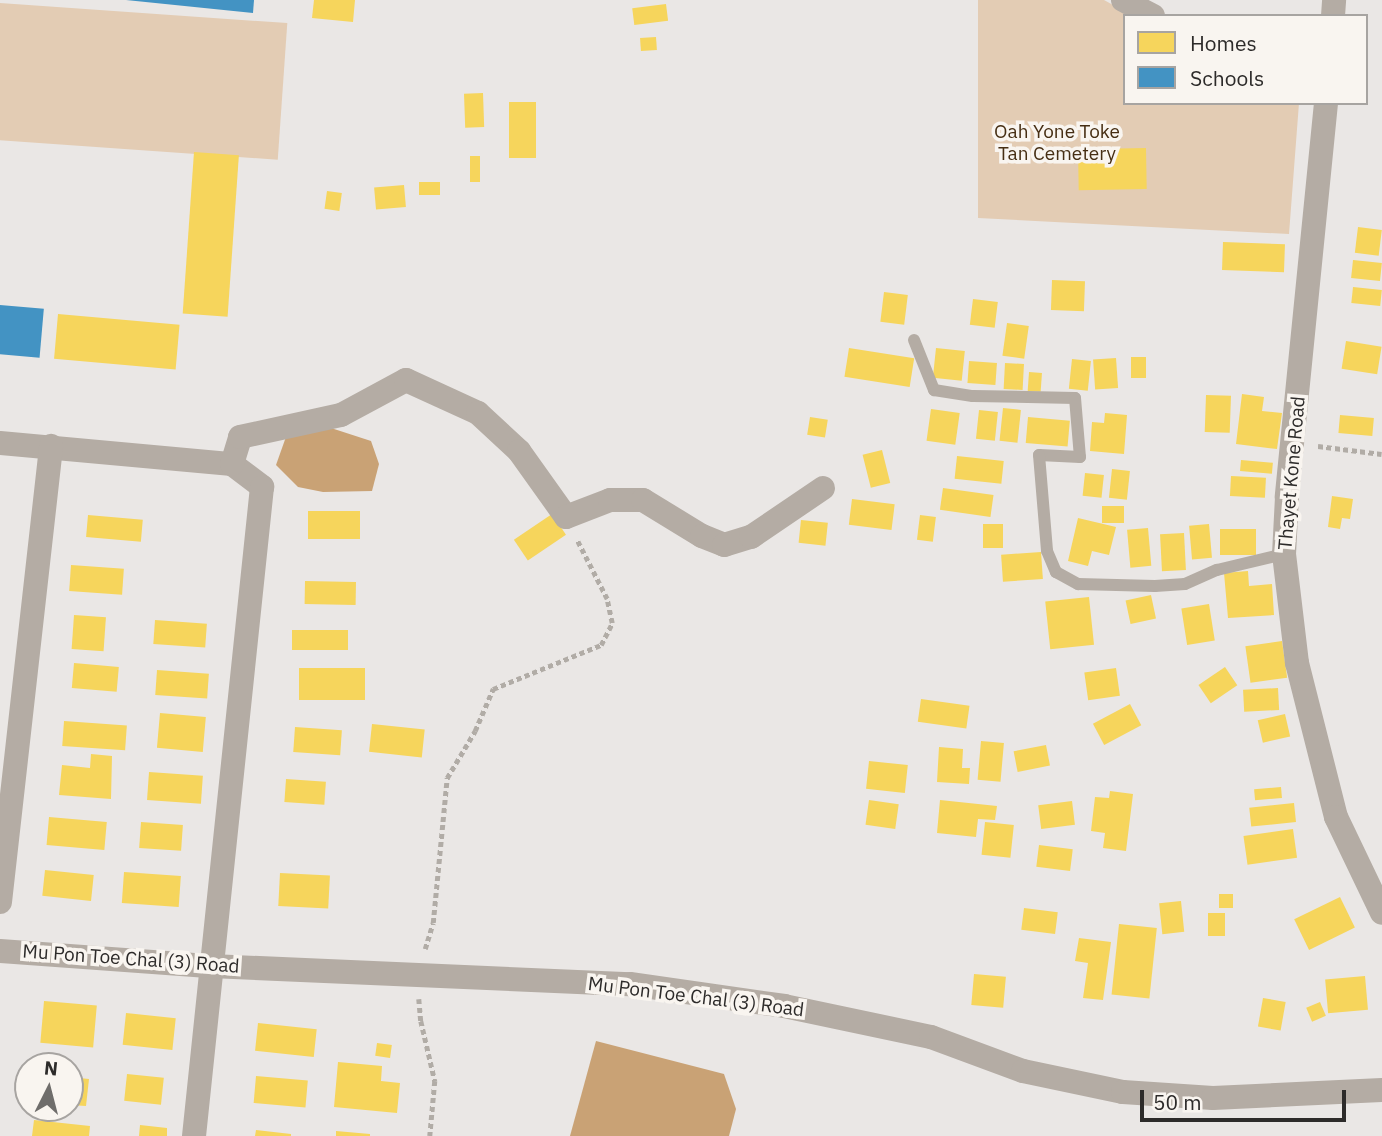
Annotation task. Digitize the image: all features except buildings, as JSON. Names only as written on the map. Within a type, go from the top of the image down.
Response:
[{"type":"street","points":[[1123,0],[1149,14]]},
{"type":"street","name":"Thayet Kone Road","points":[[1326,105],[1284,554],[1297,663],[1336,817],[1382,913]]},
{"type":"street","points":[[232,464],[240,437],[341,415],[406,380],[478,413],[519,450],[566,517],[610,500],[643,500],[702,536],[724,545],[751,537],[822,488]]},
{"type":"street","points":[[0,443],[232,464],[262,487],[194,1136]]},
{"type":"street","points":[[0,902],[51,446]]},
{"type":"street","name":"Mu Pon Toe Chal (3) Road","points":[[0,951],[211,966],[630,984],[784,1006],[931,1037],[1023,1071],[1123,1092],[1213,1098],[1382,1090]]},
{"type":"lane","points":[[914,340],[934,390],[973,396],[1075,398],[1080,457],[1039,455],[1047,551],[1056,572],[1079,584],[1155,586],[1185,583],[1217,570],[1284,554]]},
{"type":"path","points":[[1293,443],[1382,454]]},
{"type":"path","points":[[430,1136],[435,1081],[421,1021],[418,974],[433,923],[447,778],[475,731],[493,689],[601,645],[612,623],[607,599],[566,517]]},
{"type":"green space","name":"Oah Yone Toke Tan Cemetery","points":[[978,0],[1104,0],[1129,14],[1123,14],[1123,105],[1299,105],[1289,234],[978,218]]},
{"type":"green space","points":[[0,3],[287,23],[278,160],[0,140]]},
{"type":"shaded area","points":[[331,428],[371,441],[379,464],[372,491],[323,492],[298,487],[276,465],[287,434]]},
{"type":"shaded area","points":[[596,1041],[724,1074],[736,1109],[729,1136],[570,1136]]}]
